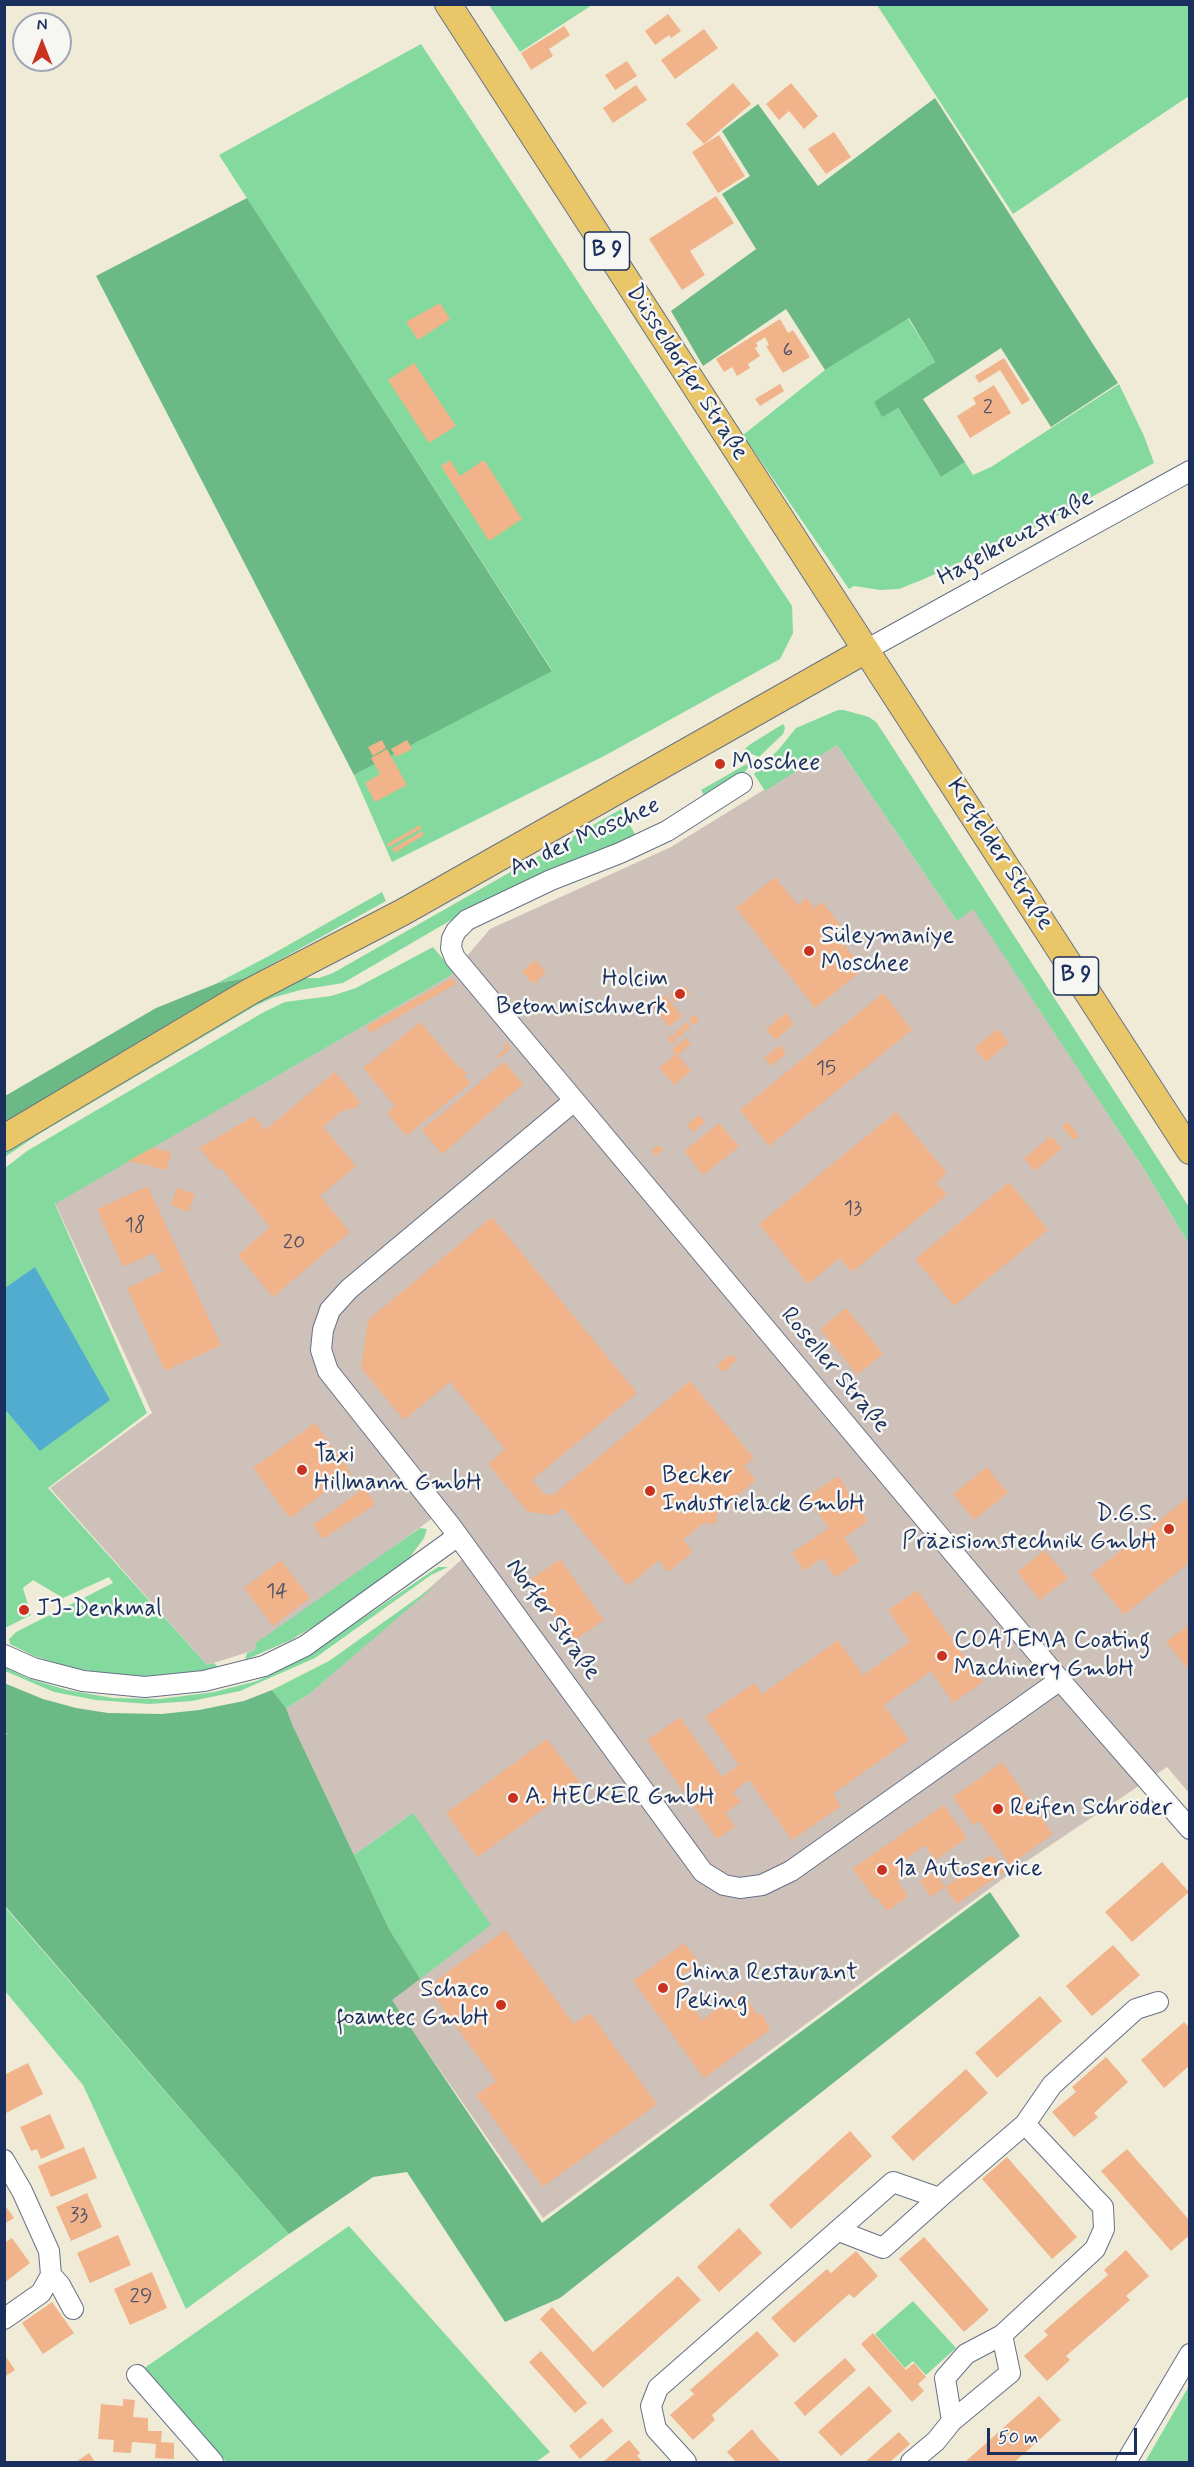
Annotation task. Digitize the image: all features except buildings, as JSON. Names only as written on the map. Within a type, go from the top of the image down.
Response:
[{"type":"main road","name":"Düsseldorfer Straße","points":[[448,4],[866,650]]},
{"type":"main road","points":[[4,1138],[251,991],[403,912],[866,650]]},
{"type":"main road","name":"Krefelder Straße","points":[[866,650],[1190,1151]]},
{"type":"street","name":"Hagelkreuzstraße","points":[[866,650],[1190,471]]},
{"type":"street","name":"An der Moschee","points":[[452,939],[467,920],[551,880],[620,854],[667,831],[742,783]]},
{"type":"street","name":"Roseller Straße","points":[[452,939],[455,958],[1060,1680],[1190,1829]]},
{"type":"street","name":"Norfer Straße","points":[[574,1101],[349,1289],[330,1310],[323,1330],[321,1350],[328,1371],[458,1536],[703,1872],[724,1885],[740,1888],[762,1885],[791,1871],[1060,1680]]},
{"type":"street","points":[[4,1655],[33,1668],[83,1681],[145,1687],[204,1681],[264,1666],[305,1646],[458,1536]]},
{"type":"street","points":[[839,2231],[883,2248],[1025,2124],[1052,2085],[1136,2009],[1158,2002]]},
{"type":"street","points":[[952,2421],[945,2378],[966,2354],[1002,2335],[1095,2249],[1104,2229],[1103,2207],[1025,2124]]},
{"type":"street","points":[[4,2160],[22,2191],[48,2251],[51,2275],[60,2285],[73,2309]]},
{"type":"street","points":[[686,2463],[656,2429],[651,2406],[658,2388],[893,2182],[939,2198]]},
{"type":"street","points":[[4,2319],[41,2293],[51,2275]]},
{"type":"street","points":[[911,2463],[936,2441],[952,2421],[1010,2373],[1002,2335]]},
{"type":"street","points":[[1126,2463],[1190,2354]]},
{"type":"street","points":[[138,2375],[213,2463]]},
{"type":"shaded area","points":[[837,745],[957,921],[973,908],[1144,1169],[1189,1244],[1189,1793],[1167,1767],[1027,1861],[543,2218],[391,2000],[413,1813],[354,1855],[286,1708],[308,1695],[468,1554],[438,1514],[255,1650],[207,1665],[50,1488],[152,1413],[55,1203],[450,976],[490,929],[671,847]]},
{"type":"green space","points":[[489,5],[592,5],[520,52]]},
{"type":"green space","points":[[877,5],[1189,5],[1189,96],[1013,214]]},
{"type":"green space","points":[[421,44],[792,606],[793,633],[780,659],[606,755],[392,862],[354,775],[552,670],[219,155]]},
{"type":"green space","points":[[935,98],[1118,383],[1051,427],[1001,348],[923,399],[965,462],[941,477],[898,408],[882,417],[874,402],[935,362],[909,318],[825,370],[786,309],[703,366],[671,311],[756,249],[722,194],[750,176],[722,131],[758,104],[818,186]]},
{"type":"green space","points":[[247,198],[552,671],[354,775],[96,276]]},
{"type":"green space","points":[[908,318],[935,362],[897,407],[941,477],[965,462],[973,475],[991,467],[1119,384],[1154,463],[1044,523],[924,579],[899,589],[880,590],[854,586],[849,589],[743,435],[825,370]]},
{"type":"green space","points":[[838,710],[869,717],[876,722],[888,740],[1189,1207],[1189,1244],[1144,1169],[973,909],[957,921],[837,745],[765,791],[754,774],[796,728]]},
{"type":"green space","points":[[783,724],[785,728],[783,734],[759,757],[750,753],[742,758],[740,754],[749,745]]},
{"type":"green space","points":[[753,762],[742,775],[705,797],[701,790]]},
{"type":"green space","points":[[621,809],[636,836],[477,905],[343,983],[300,990],[272,998],[255,1006],[39,1134],[5,1157],[5,1151],[15,1144],[290,982],[305,978],[319,978],[333,973]]},
{"type":"green space","points":[[382,892],[386,901],[247,978],[217,983],[269,956]]},
{"type":"green space","points":[[433,947],[454,972],[450,976],[55,1204],[147,1413],[48,1488],[207,1665],[214,1663],[219,1668],[169,1676],[122,1676],[73,1668],[34,1656],[10,1644],[9,1639],[16,1632],[113,1583],[109,1577],[63,1598],[33,1580],[23,1588],[31,1615],[5,1628],[5,1168],[27,1151],[264,1012],[285,1002],[331,996],[356,988]]},
{"type":"green space","points":[[247,978],[5,1125],[5,1096],[156,1008],[218,983]]},
{"type":"green space","points":[[420,1528],[427,1529],[424,1538],[410,1557],[327,1618],[291,1640],[245,1660],[247,1653],[255,1650],[256,1643]]},
{"type":"green space","points":[[438,1567],[448,1567],[431,1575],[315,1658],[240,1691],[192,1701],[149,1704],[96,1700],[54,1692],[5,1671],[5,1667],[27,1678],[67,1690],[113,1698],[160,1699],[214,1692],[257,1681],[304,1658]]},
{"type":"green space","points":[[437,1584],[308,1695],[286,1708],[272,1690],[329,1661]]},
{"type":"green space","points":[[4,1683],[43,1699],[76,1708],[108,1713],[162,1714],[199,1710],[244,1701],[272,1690],[286,1708],[389,1929],[420,1979],[392,2000],[542,2223],[990,1892],[1020,1936],[560,2298],[505,2322],[407,2172],[373,2177],[289,2234],[5,1906],[4,1736],[7,1734],[5,1731]]},
{"type":"green space","points":[[413,1813],[491,1925],[420,1979],[389,1929],[354,1855]]},
{"type":"green space","points":[[4,1906],[289,2234],[186,2309],[83,2085],[5,1991]]},
{"type":"green space","points":[[349,2226],[550,2452],[536,2462],[226,2462],[143,2369]]},
{"type":"green space","points":[[913,2301],[956,2348],[926,2375],[913,2361],[905,2368],[875,2334]]},
{"type":"green space","points":[[1189,2386],[1189,2462],[1145,2462]]},
{"type":"water","points":[[35,1267],[110,1400],[40,1451],[4,1408],[5,1288]]},
{"type":"place","name":"Moschee","points":[[720,764]]},
{"type":"place","name":"Süleymaniye Moschee","points":[[809,951]]},
{"type":"place","name":"Holcim Betonmischwerk","points":[[680,994]]},
{"type":"place","name":"Taxi Hillmann GmbH","points":[[302,1470]]},
{"type":"place","name":"Becker Industrielack GmbH","points":[[650,1491]]},
{"type":"place","name":"D.G.S. Präzisionstechnik GmbH","points":[[1169,1529]]},
{"type":"place","name":"JJ-Denkmal","points":[[24,1610]]},
{"type":"place","name":"COATEMA Coating Machinery GmbH","points":[[942,1656]]},
{"type":"place","name":"A. HECKER GmbH","points":[[513,1798]]},
{"type":"place","name":"Reifen Schröder","points":[[998,1809]]},
{"type":"place","name":"1a Autoservice","points":[[882,1870]]},
{"type":"place","name":"China Restaurant Peking","points":[[663,1988]]},
{"type":"place","name":"Schaco foamtec GmbH","points":[[501,2005]]}]
